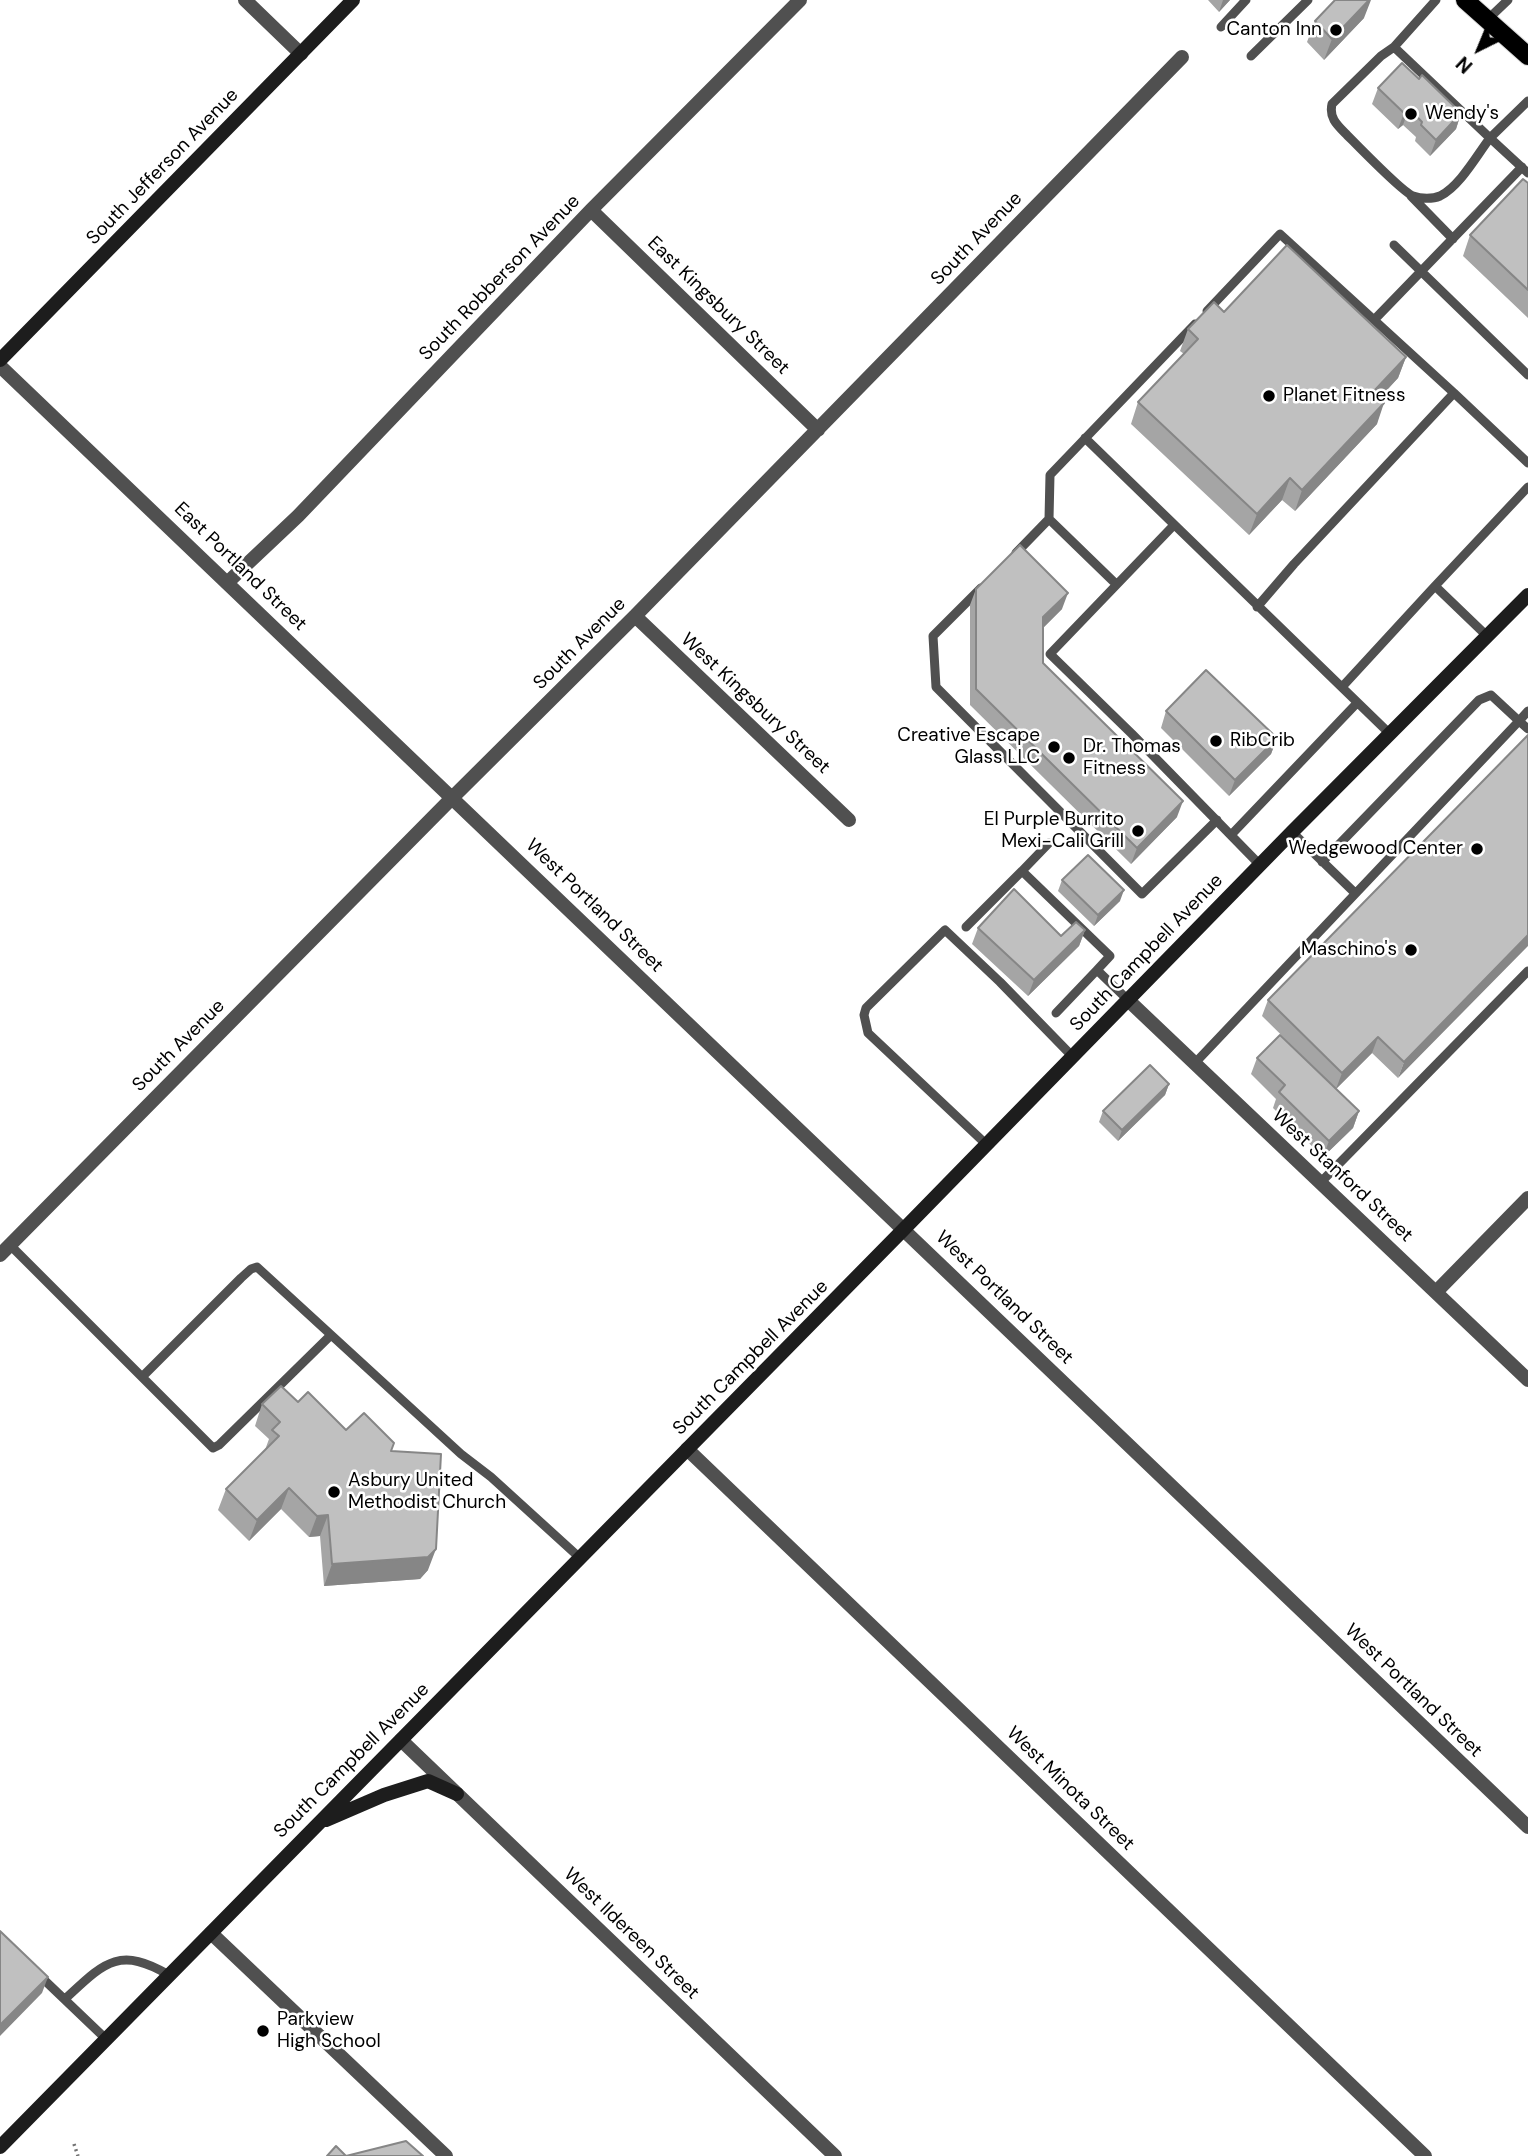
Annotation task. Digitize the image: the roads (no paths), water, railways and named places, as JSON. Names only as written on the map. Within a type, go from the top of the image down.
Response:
[{"type":"main road","name":"South Jefferson Avenue","points":[[0,360],[353,0]]},
{"type":"main road","points":[[1465,0],[1528,56]]},
{"type":"main road","name":"South Campbell Avenue","points":[[2,2142],[1528,595]]},
{"type":"main road","points":[[319,1823],[384,1795],[428,1781],[457,1794]]},
{"type":"street","points":[[245,0],[301,54]]},
{"type":"street","name":"South Robberson Avenue","points":[[228,582],[298,516],[591,210],[800,0]]},
{"type":"street","name":"South Avenue","points":[[5,1250],[635,617],[1182,57]]},
{"type":"street","name":"East Kingsbury Street","points":[[591,210],[818,430]]},
{"type":"street","name":"East Portland Street","points":[[0,366],[453,797]]},
{"type":"street","name":"West Kingsbury Street","points":[[635,617],[849,820]]},
{"type":"street","name":"West Portland Street","points":[[453,797],[1528,1827]]},
{"type":"street","name":"West Stanford Street","points":[[1128,1000],[1528,1380]]},
{"type":"street","points":[[1437,1292],[1528,1198]]},
{"type":"street","name":"West Minota Street","points":[[687,1449],[1425,2156]]},
{"type":"street","name":"West Ildereen Street","points":[[401,1740],[835,2156]]},
{"type":"street","points":[[211,1933],[446,2156]]},
{"type":"lane","points":[[1220,27],[1246,0]]},
{"type":"lane","points":[[1251,56],[1308,0]]},
{"type":"lane","points":[[1436,0],[1394,47],[1381,56],[1332,104],[1330,113],[1335,124],[1411,195],[1453,239]]},
{"type":"lane","points":[[1487,20],[1508,0]]},
{"type":"lane","points":[[1374,320],[1525,170],[1394,47]]},
{"type":"lane","points":[[1411,195],[1439,197],[1477,158],[1490,138],[1528,101]]},
{"type":"lane","points":[[1011,558],[1049,519],[1050,475],[1280,234],[1528,463]]},
{"type":"lane","points":[[1394,244],[1528,375]]},
{"type":"lane","points":[[1257,607],[1454,393]]},
{"type":"lane","points":[[1085,438],[1390,734]]},
{"type":"lane","points":[[1342,687],[1528,486]]},
{"type":"lane","points":[[1049,519],[1116,584]]},
{"type":"lane","points":[[1173,526],[1050,654],[1261,865]]},
{"type":"lane","points":[[991,577],[933,636],[936,687],[1142,894],[1217,820]]},
{"type":"lane","points":[[1435,586],[1487,636]]},
{"type":"lane","points":[[1322,862],[1479,700],[1491,695],[1528,729]]},
{"type":"lane","points":[[1231,835],[1357,703]]},
{"type":"lane","points":[[1195,1063],[1528,710]]},
{"type":"lane","points":[[1292,832],[1356,893]]},
{"type":"lane","points":[[966,927],[1049,843]]},
{"type":"lane","points":[[1022,871],[1110,956],[1056,1013]]},
{"type":"lane","points":[[987,1145],[868,1033],[864,1015],[866,1008],[945,930],[1073,1057]]},
{"type":"lane","points":[[1097,970],[1128,1000]]},
{"type":"lane","points":[[1321,1182],[1528,971]]},
{"type":"lane","points":[[5,1250],[56,1290],[213,1448],[331,1335]]},
{"type":"lane","points":[[142,1376],[251,1269],[257,1267],[461,1454],[491,1477],[580,1558]]},
{"type":"lane","points":[[65,1999],[93,1973],[104,1965],[117,1961],[150,1964],[169,1975]]},
{"type":"lane","points":[[28,1964],[106,2039]]},
{"type":"place","name":"Canton Inn","points":[[1336,30]]},
{"type":"place","name":"Wendy's","points":[[1411,114]]},
{"type":"place","name":"Planet Fitness","points":[[1269,396]]},
{"type":"place","name":"RibCrib","points":[[1216,741]]},
{"type":"place","name":"Creative Escape Glass LLC","points":[[1054,747]]},
{"type":"place","name":"Dr. Thomas Fitness","points":[[1069,758]]},
{"type":"place","name":"El Purple Burrito Mexi-Cali Grill","points":[[1138,831]]},
{"type":"place","name":"Wedgewood Center","points":[[1477,849]]},
{"type":"place","name":"Maschino's","points":[[1411,950]]},
{"type":"place","name":"Asbury United Methodist Church","points":[[334,1492]]},
{"type":"place","name":"Parkview High School","points":[[263,2031]]}]
